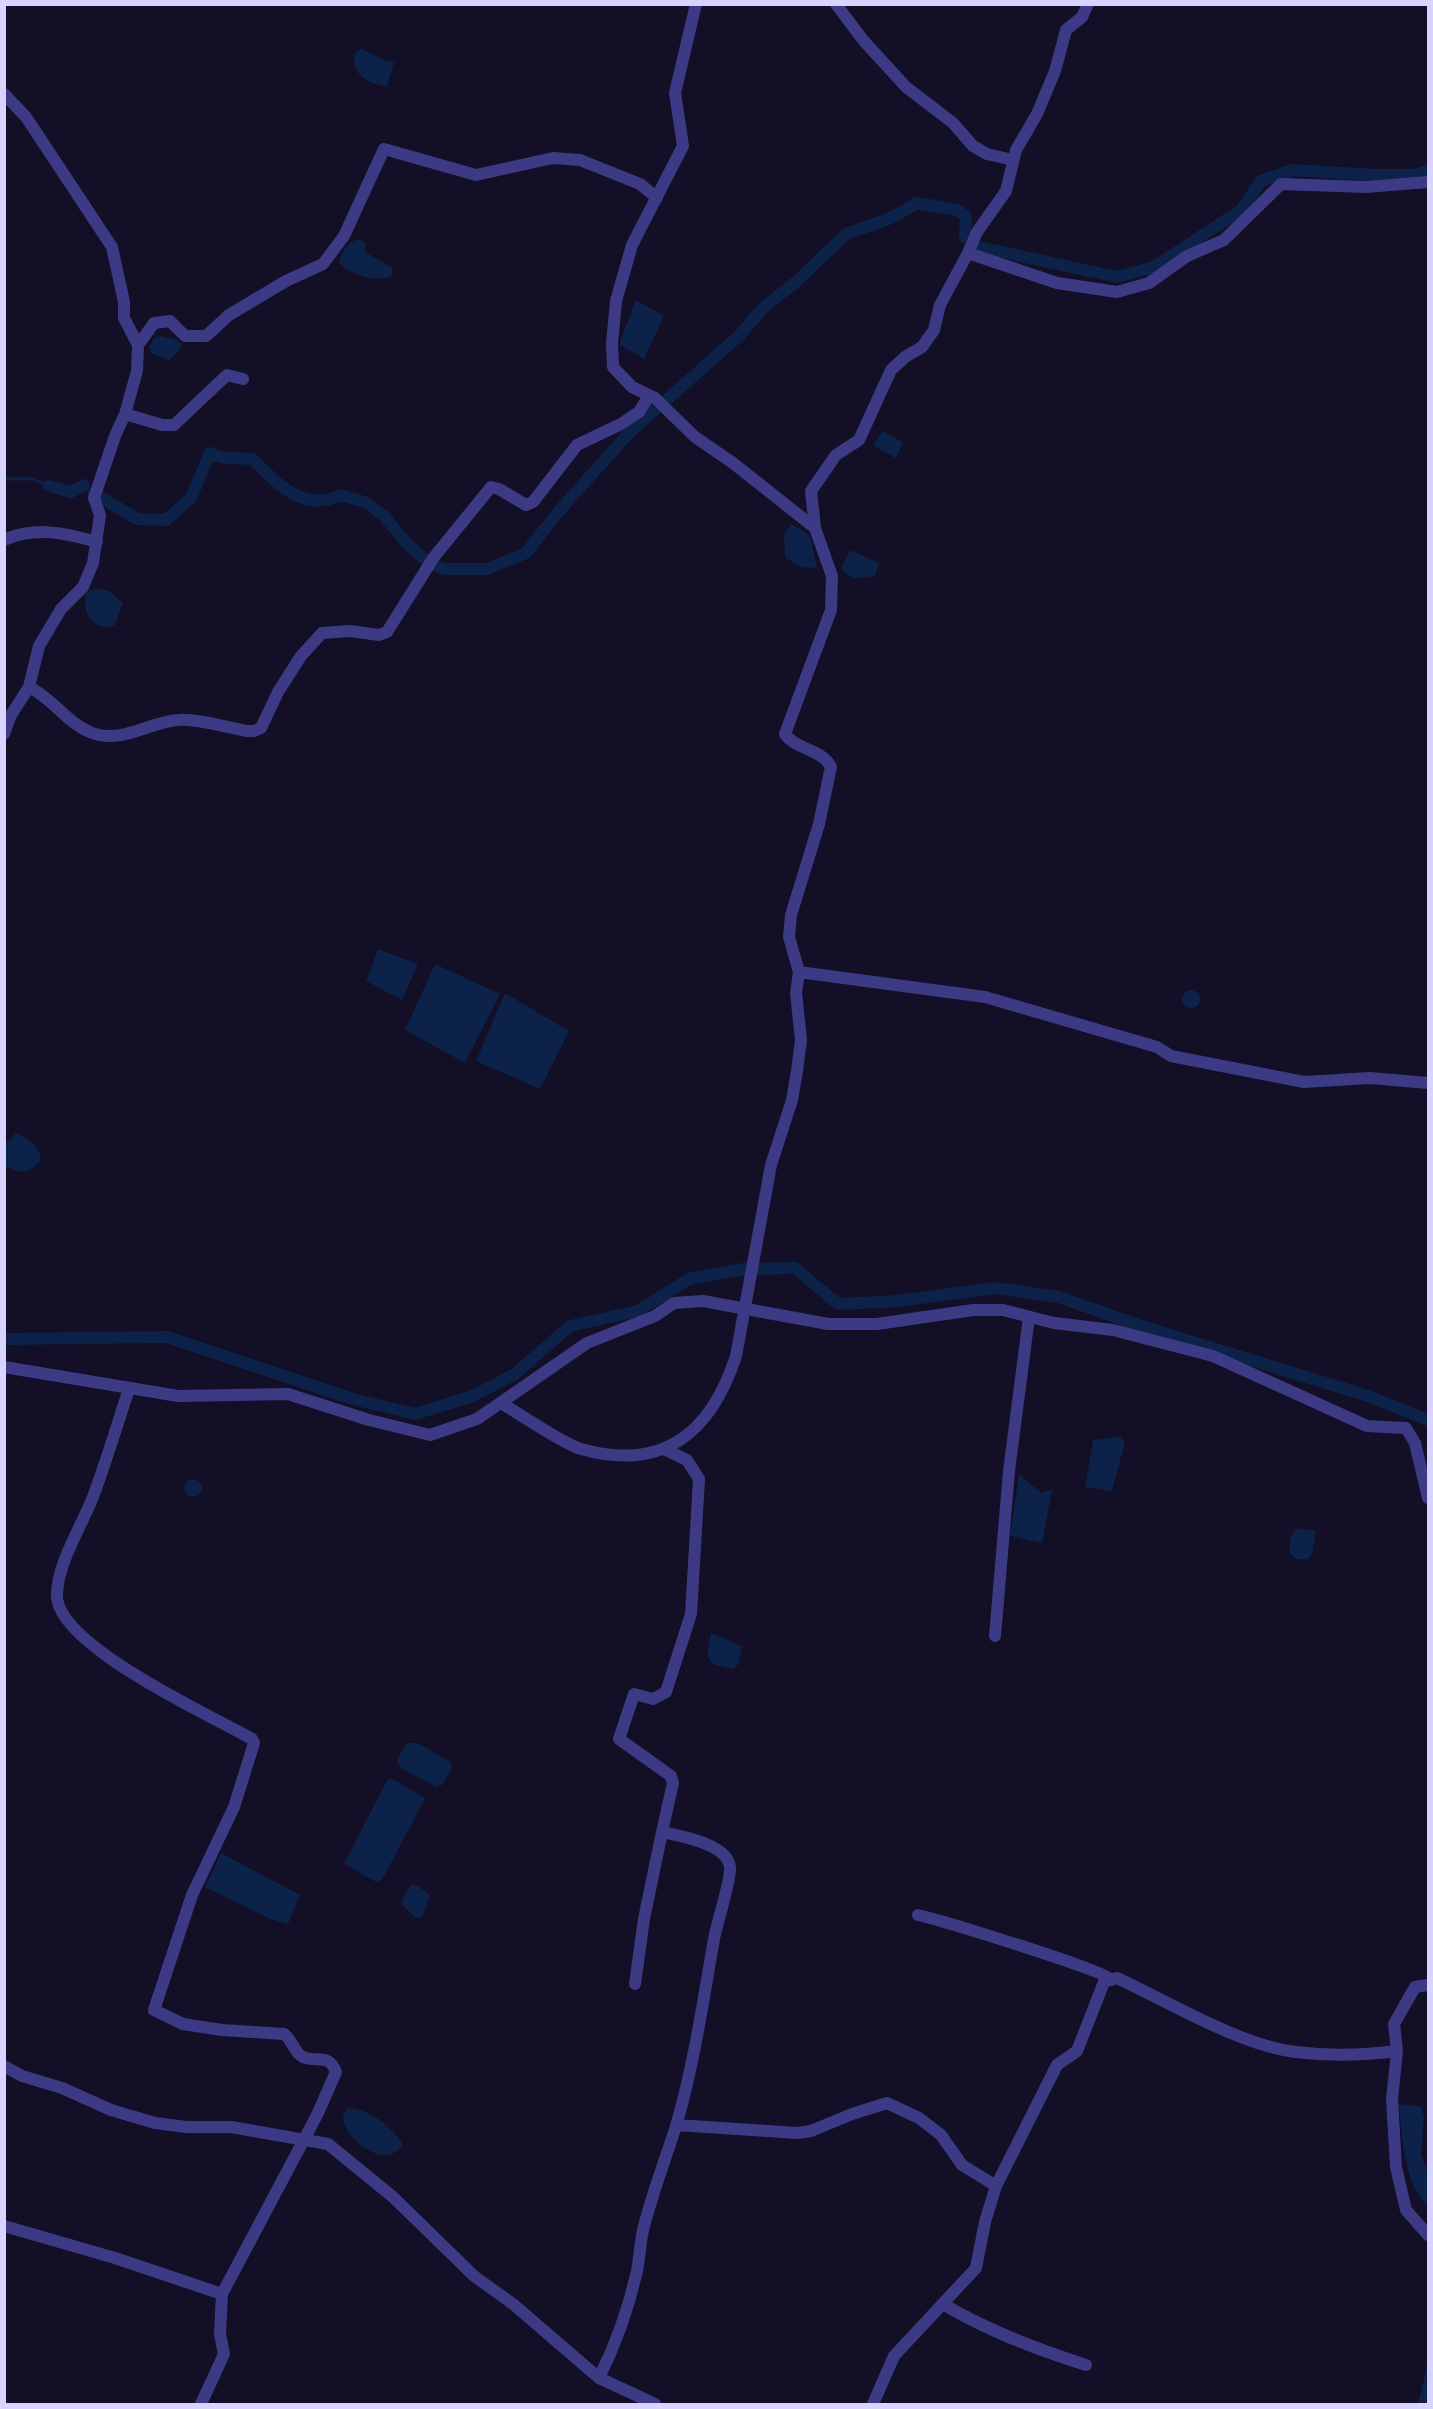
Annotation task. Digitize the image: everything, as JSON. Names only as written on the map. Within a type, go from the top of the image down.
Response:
[{"type":"street","points":[[696,4],[675,93],[682,146],[632,245],[616,301],[612,343],[613,367],[632,387],[655,398],[695,437],[733,463],[815,528]]},
{"type":"street","points":[[836,4],[863,40],[906,87],[953,123],[973,146],[987,154],[1013,160]]},
{"type":"street","points":[[501,1403],[579,1449],[627,1456],[666,1450],[698,1427],[716,1404],[734,1365],[747,1308],[753,1250],[771,1165],[792,1100],[798,1071],[801,1040],[796,993],[799,972],[789,937],[791,915],[819,824],[831,767],[827,758],[790,741],[785,734],[831,610],[832,576],[815,528],[811,491],[836,455],[859,440],[891,370],[905,357],[922,347],[934,330],[940,305],[977,232],[1006,191],[1013,160],[1037,114],[1055,71],[1066,30],[1082,17],[1088,4]]},
{"type":"street","points":[[4,94],[26,117],[112,247],[124,302],[124,318],[138,345],[137,371],[125,414],[94,498],[100,515],[93,563],[83,587],[61,609],[39,646],[29,687],[11,715],[4,734]]},
{"type":"street","points":[[138,345],[154,323],[170,321],[185,336],[206,336],[229,315],[286,281],[323,264],[344,236],[384,149],[476,175],[553,158],[580,160],[640,184],[657,198]]},
{"type":"street","points":[[968,253],[1057,283],[1118,292],[1149,283],[1187,256],[1224,240],[1281,184],[1366,186],[1428,182]]},
{"type":"street","points":[[125,414],[162,425],[174,424],[227,375],[243,378]]},
{"type":"street","points":[[29,687],[45,694],[68,721],[93,733],[109,737],[179,719],[254,731],[261,728],[278,692],[302,656],[322,633],[350,631],[380,635],[387,632],[434,557],[491,488],[500,489],[526,505],[533,502],[577,445],[621,424],[639,412],[649,396]]},
{"type":"street","points":[[4,540],[37,531],[68,534],[97,542]]},
{"type":"street","points":[[799,972],[985,997],[1149,1044],[1171,1056],[1304,1082],[1370,1078],[1428,1083]]},
{"type":"street","points":[[4,1367],[178,1396],[288,1394],[369,1420],[430,1435],[477,1419],[587,1343],[655,1316],[674,1303],[703,1301],[828,1324],[877,1324],[973,1310],[1003,1310],[1054,1323],[1113,1330],[1213,1356],[1367,1426],[1406,1428],[1415,1443],[1428,1498]]},
{"type":"street","points":[[996,1636],[1009,1471],[1029,1317]]},
{"type":"street","points":[[129,1389],[93,1497],[61,1575],[57,1595],[61,1614],[109,1659],[252,1739],[254,1743],[234,1807],[192,1896],[154,2010],[183,2024],[222,2030],[284,2034],[297,2053],[305,2058],[325,2058],[333,2064],[336,2072],[222,2294],[220,2334],[224,2354],[201,2404]]},
{"type":"street","points":[[635,1984],[644,1919],[673,1783],[671,1776],[619,1739],[634,1694],[653,1699],[666,1692],[692,1614],[699,1479],[687,1460],[666,1450]]},
{"type":"street","points":[[599,2378],[621,2324],[637,2272],[643,2230],[658,2173],[676,2126],[700,2021],[717,1920],[730,1868],[726,1856],[714,1848],[693,1839],[662,1832]]},
{"type":"street","points":[[918,1916],[944,1921],[1038,1954],[1084,1966],[1102,1972],[1110,1979]]},
{"type":"street","points":[[873,2404],[894,2356],[976,2268],[985,2222],[996,2186],[1057,2065],[1077,2051],[1104,1982],[1117,1978],[1192,2015],[1277,2048],[1296,2053],[1397,2052]]},
{"type":"street","points":[[1428,1985],[1415,1987],[1394,2024],[1397,2052],[1392,2099],[1396,2167],[1406,2210],[1428,2235]]},
{"type":"street","points":[[4,2066],[22,2076],[62,2088],[111,2110],[155,2123],[186,2127],[231,2127],[328,2144],[393,2197],[474,2276],[513,2304],[599,2378],[629,2400],[655,2404]]},
{"type":"street","points":[[676,2126],[798,2133],[811,2131],[887,2103],[919,2118],[941,2135],[962,2165],[996,2186]]},
{"type":"street","points":[[4,2226],[115,2258],[222,2294]]},
{"type":"street","points":[[943,2304],[1022,2344],[1086,2365]]},
{"type":"water","points":[[362,49],[384,60],[394,62],[387,86],[366,80],[357,71],[354,58],[357,51]]},
{"type":"water","points":[[359,239],[365,243],[365,252],[393,268],[391,277],[377,279],[363,276],[339,263],[345,248],[351,242]]},
{"type":"water","points":[[636,300],[664,316],[644,359],[619,344]]},
{"type":"water","points":[[161,336],[177,340],[181,344],[179,351],[169,360],[151,353],[149,347],[155,337]]},
{"type":"water","points":[[882,431],[903,442],[896,458],[873,446]]},
{"type":"water","points":[[791,524],[810,535],[817,568],[802,567],[785,558],[784,535]]},
{"type":"water","points":[[850,550],[879,563],[875,576],[856,578],[841,568]]},
{"type":"water","points":[[96,589],[109,591],[123,603],[115,625],[100,626],[90,619],[85,599],[87,592]]},
{"type":"water","points":[[378,949],[418,964],[402,1000],[366,981]]},
{"type":"water","points":[[435,964],[500,994],[465,1063],[405,1030]]},
{"type":"water","points":[[1191,990],[1197,993],[1200,999],[1197,1005],[1191,1008],[1185,1005],[1182,999],[1185,993]]},
{"type":"water","points":[[505,993],[569,1031],[540,1089],[476,1061]]},
{"type":"water","points":[[16,1133],[32,1143],[40,1154],[41,1159],[29,1170],[20,1172],[5,1166],[5,1144]]},
{"type":"water","points":[[1120,1437],[1125,1442],[1112,1491],[1085,1487],[1093,1440]]},
{"type":"water","points":[[1019,1474],[1041,1493],[1052,1490],[1042,1543],[1010,1536]]},
{"type":"water","points":[[193,1479],[199,1482],[202,1488],[199,1494],[193,1497],[187,1494],[184,1488],[187,1482]]},
{"type":"water","points":[[1297,1528],[1316,1531],[1312,1554],[1307,1559],[1297,1559],[1290,1554],[1290,1540]]},
{"type":"water","points":[[711,1633],[742,1646],[738,1665],[732,1669],[713,1664],[707,1656]]},
{"type":"water","points":[[406,1743],[418,1743],[451,1762],[452,1768],[442,1785],[436,1787],[401,1768],[397,1761]]},
{"type":"water","points":[[391,1778],[425,1798],[382,1880],[376,1882],[344,1864],[387,1780]]},
{"type":"water","points":[[221,1853],[300,1895],[287,1924],[268,1918],[205,1887]]},
{"type":"water","points":[[415,1884],[430,1895],[422,1917],[416,1918],[401,1901],[411,1885]]},
{"type":"water","points":[[1399,2104],[1420,2106],[1424,2117],[1421,2154],[1428,2174],[1428,2205],[1414,2187],[1409,2173]]},
{"type":"water","points":[[348,2108],[372,2115],[392,2131],[403,2144],[396,2152],[386,2155],[376,2154],[366,2149],[357,2142],[345,2124],[343,2115]]},
{"type":"water","points":[[1428,2362],[1428,2404],[1419,2404],[1419,2400]]},
{"type":"waterway","points":[[979,247],[1117,277],[1154,267],[1241,210],[1261,181],[1293,170],[1376,175],[1415,175],[1428,170]]},
{"type":"waterway","points":[[94,493],[137,519],[166,520],[191,498],[210,453],[223,458],[254,460],[273,479],[293,494],[316,501],[328,500],[341,495],[367,503],[384,516],[409,546],[431,564],[444,569],[487,569],[526,553],[559,511],[629,433],[740,335],[762,309],[797,281],[846,234],[891,218],[917,203],[957,210],[966,216],[965,237]]},
{"type":"waterway","points":[[4,479],[33,479],[49,486]]},
{"type":"waterway","points":[[49,486],[71,492],[84,485]]},
{"type":"waterway","points":[[4,1339],[167,1337],[353,1399],[415,1414],[473,1396],[515,1374],[570,1326],[638,1311],[689,1279],[744,1269],[795,1268],[838,1304],[898,1301],[995,1288],[1059,1297],[1138,1325],[1368,1396],[1428,1420]]}]
